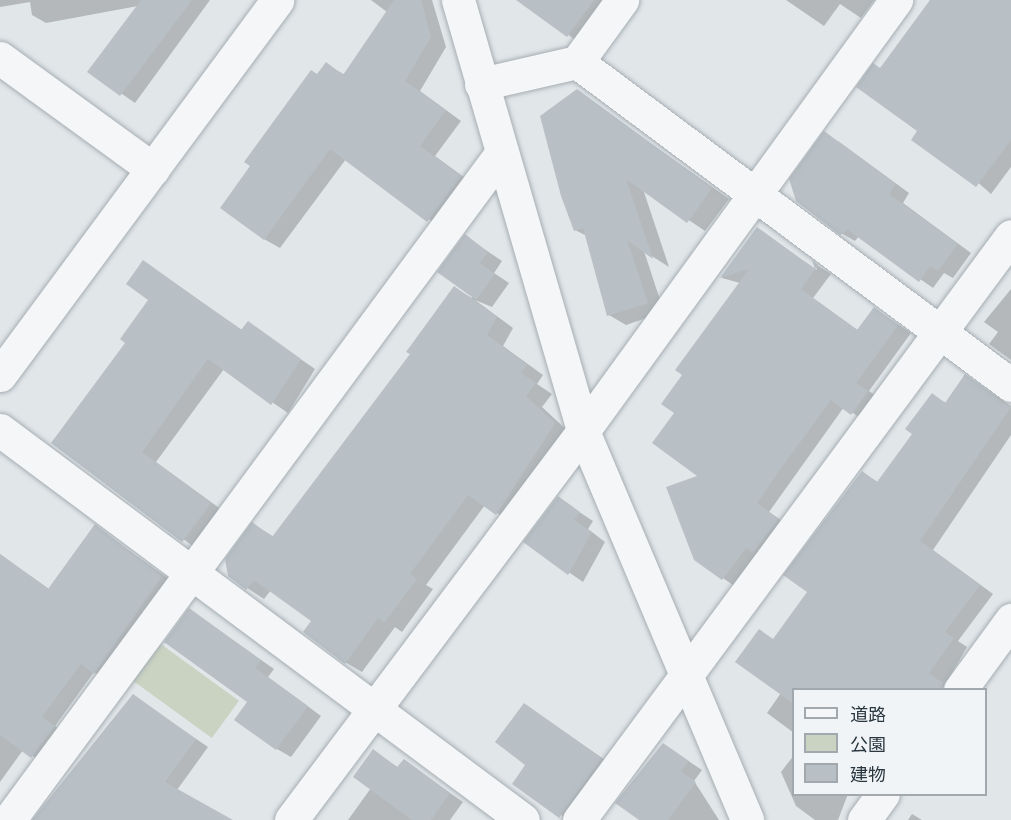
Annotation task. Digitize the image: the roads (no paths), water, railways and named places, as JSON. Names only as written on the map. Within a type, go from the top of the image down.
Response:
[{"type":"street","points":[[0,375],[277,0]]},
{"type":"street","points":[[458,0],[500,155],[583,431],[747,820]]},
{"type":"street","points":[[481,84],[577,62],[622,0]]},
{"type":"street","points":[[291,820],[583,431],[752,193],[896,0]]},
{"type":"street","points":[[0,58],[153,169]]},
{"type":"street","points":[[577,62],[1011,385]]},
{"type":"street","points":[[9,820],[500,155]]},
{"type":"street","points":[[579,820],[1011,236]]},
{"type":"street","points":[[0,430],[523,820]]},
{"type":"street","points":[[961,688],[1011,620]]},
{"type":"street","points":[[864,820],[882,796]]}]
